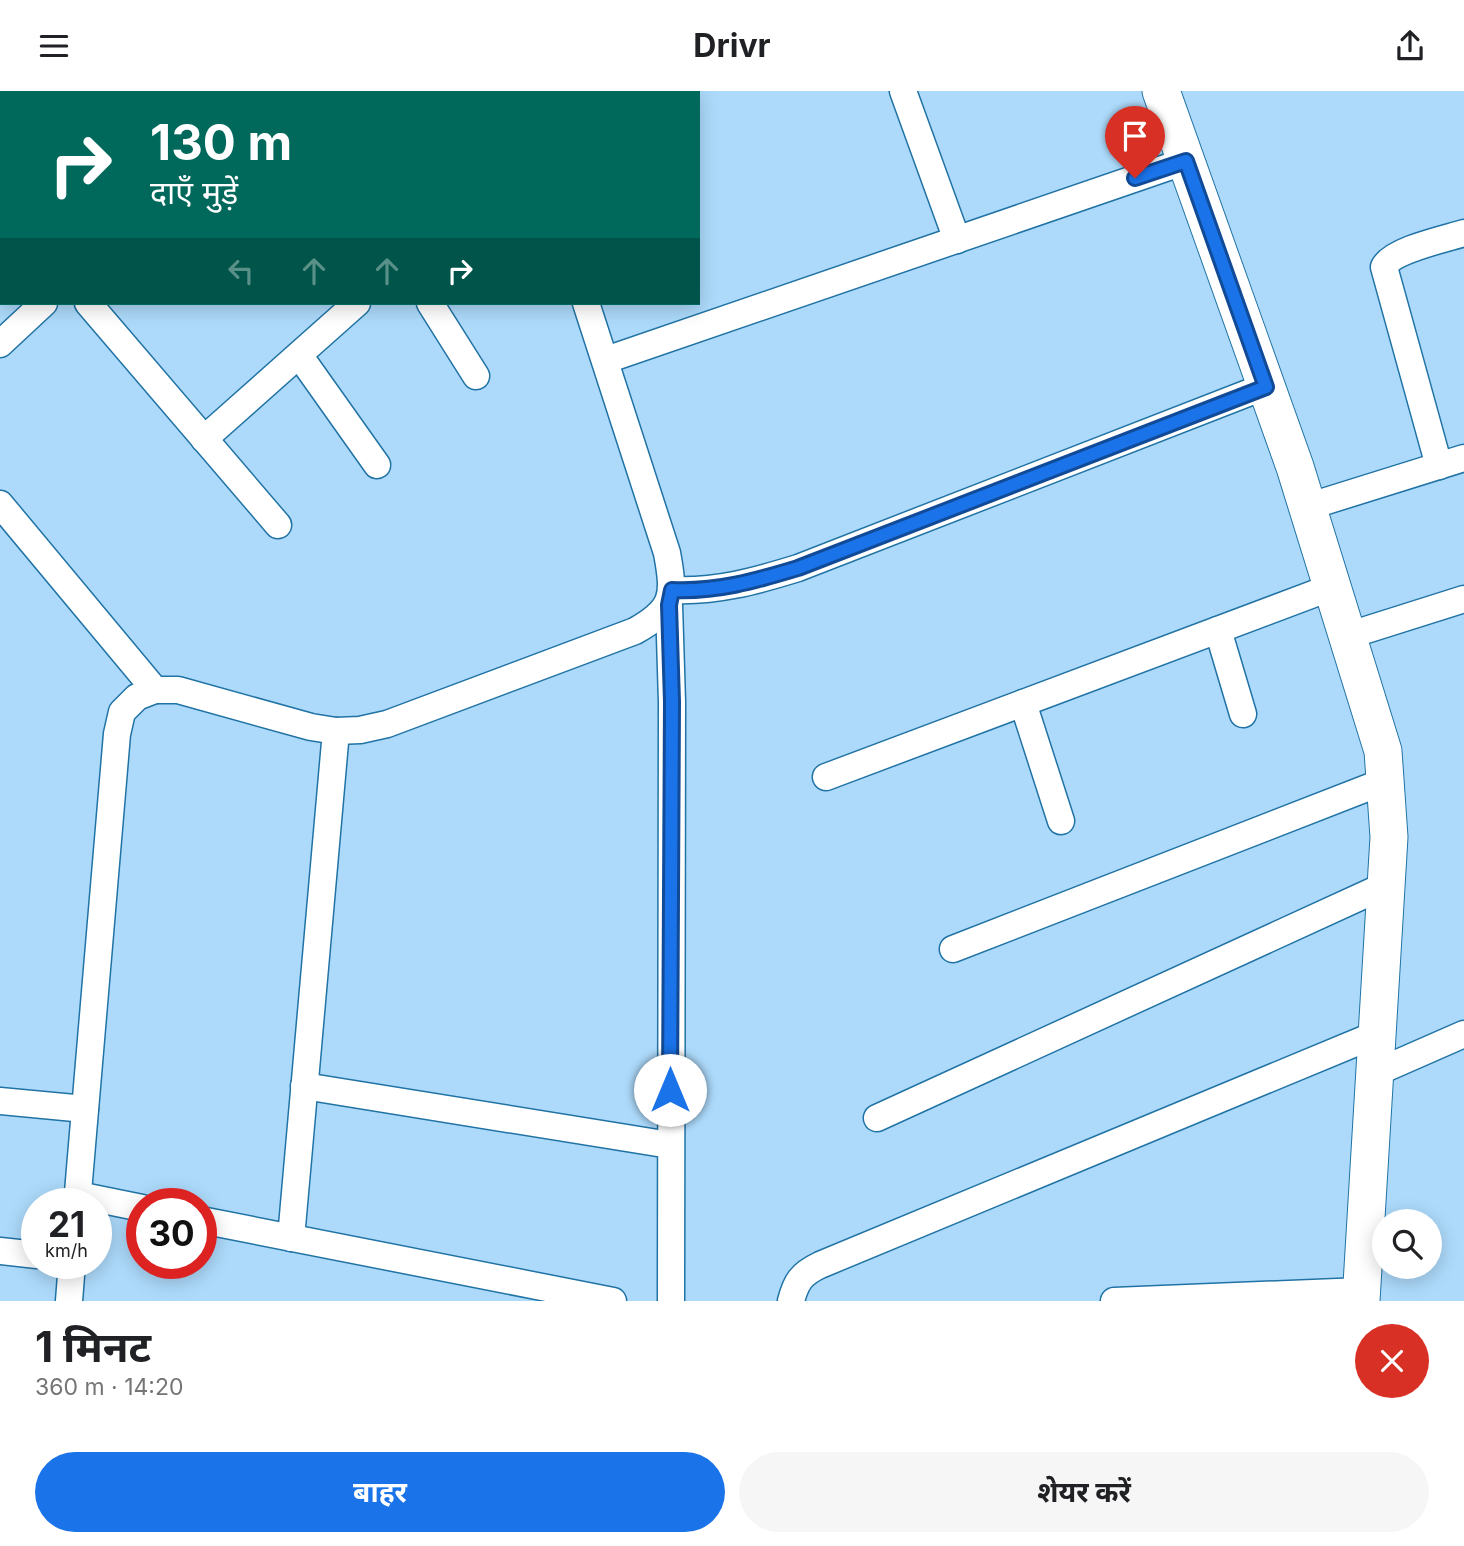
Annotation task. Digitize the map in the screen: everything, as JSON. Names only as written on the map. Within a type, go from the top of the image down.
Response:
[{"type":"street","points":[[903,91],[957,240]]},
{"type":"street","points":[[1114,1301],[1362,1296],[1389,837],[1383,751],[1307,507],[1161,91]]},
{"type":"street","points":[[606,360],[1186,161]]},
{"type":"street","points":[[1439,466],[1384,267],[1391,258],[1399,254],[1464,233]]},
{"type":"street","points":[[0,344],[42,305]]},
{"type":"street","points":[[90,305],[278,525]]},
{"type":"street","points":[[204,439],[354,305]]},
{"type":"street","points":[[431,305],[476,376]]},
{"type":"street","points":[[587,305],[667,553],[671,597],[671,1301]]},
{"type":"street","points":[[299,355],[377,465]]},
{"type":"street","points":[[78,1188],[117,734],[122,712],[136,697],[155,690],[178,690],[311,727],[337,731],[387,724],[635,631],[656,619],[671,597],[725,588],[798,568],[1266,387]]},
{"type":"street","points":[[1307,507],[1464,458]]},
{"type":"street","points":[[0,504],[155,690]]},
{"type":"street","points":[[826,777],[1332,587]]},
{"type":"street","points":[[1347,635],[1464,599]]},
{"type":"street","points":[[1218,630],[1243,714]]},
{"type":"street","points":[[1023,703],[1060,821]]},
{"type":"street","points":[[290,1238],[337,731]]},
{"type":"street","points":[[953,949],[1385,781]]},
{"type":"street","points":[[877,1118],[1386,885]]},
{"type":"street","points":[[791,1301],[797,1280],[808,1271],[1377,1034]]},
{"type":"street","points":[[1375,1073],[1464,1034]]},
{"type":"street","points":[[304,1086],[670,1145]]},
{"type":"street","points":[[0,1101],[85,1109]]},
{"type":"street","points":[[217,1223],[613,1301]]},
{"type":"street","points":[[0,1251],[21,1253]]},
{"type":"street","points":[[69,1301],[71,1279]]},
{"type":"route","points":[[670,1090],[672,702],[669,605],[672,590],[725,588],[798,568],[1266,387],[1186,161],[1135,178]]}]
